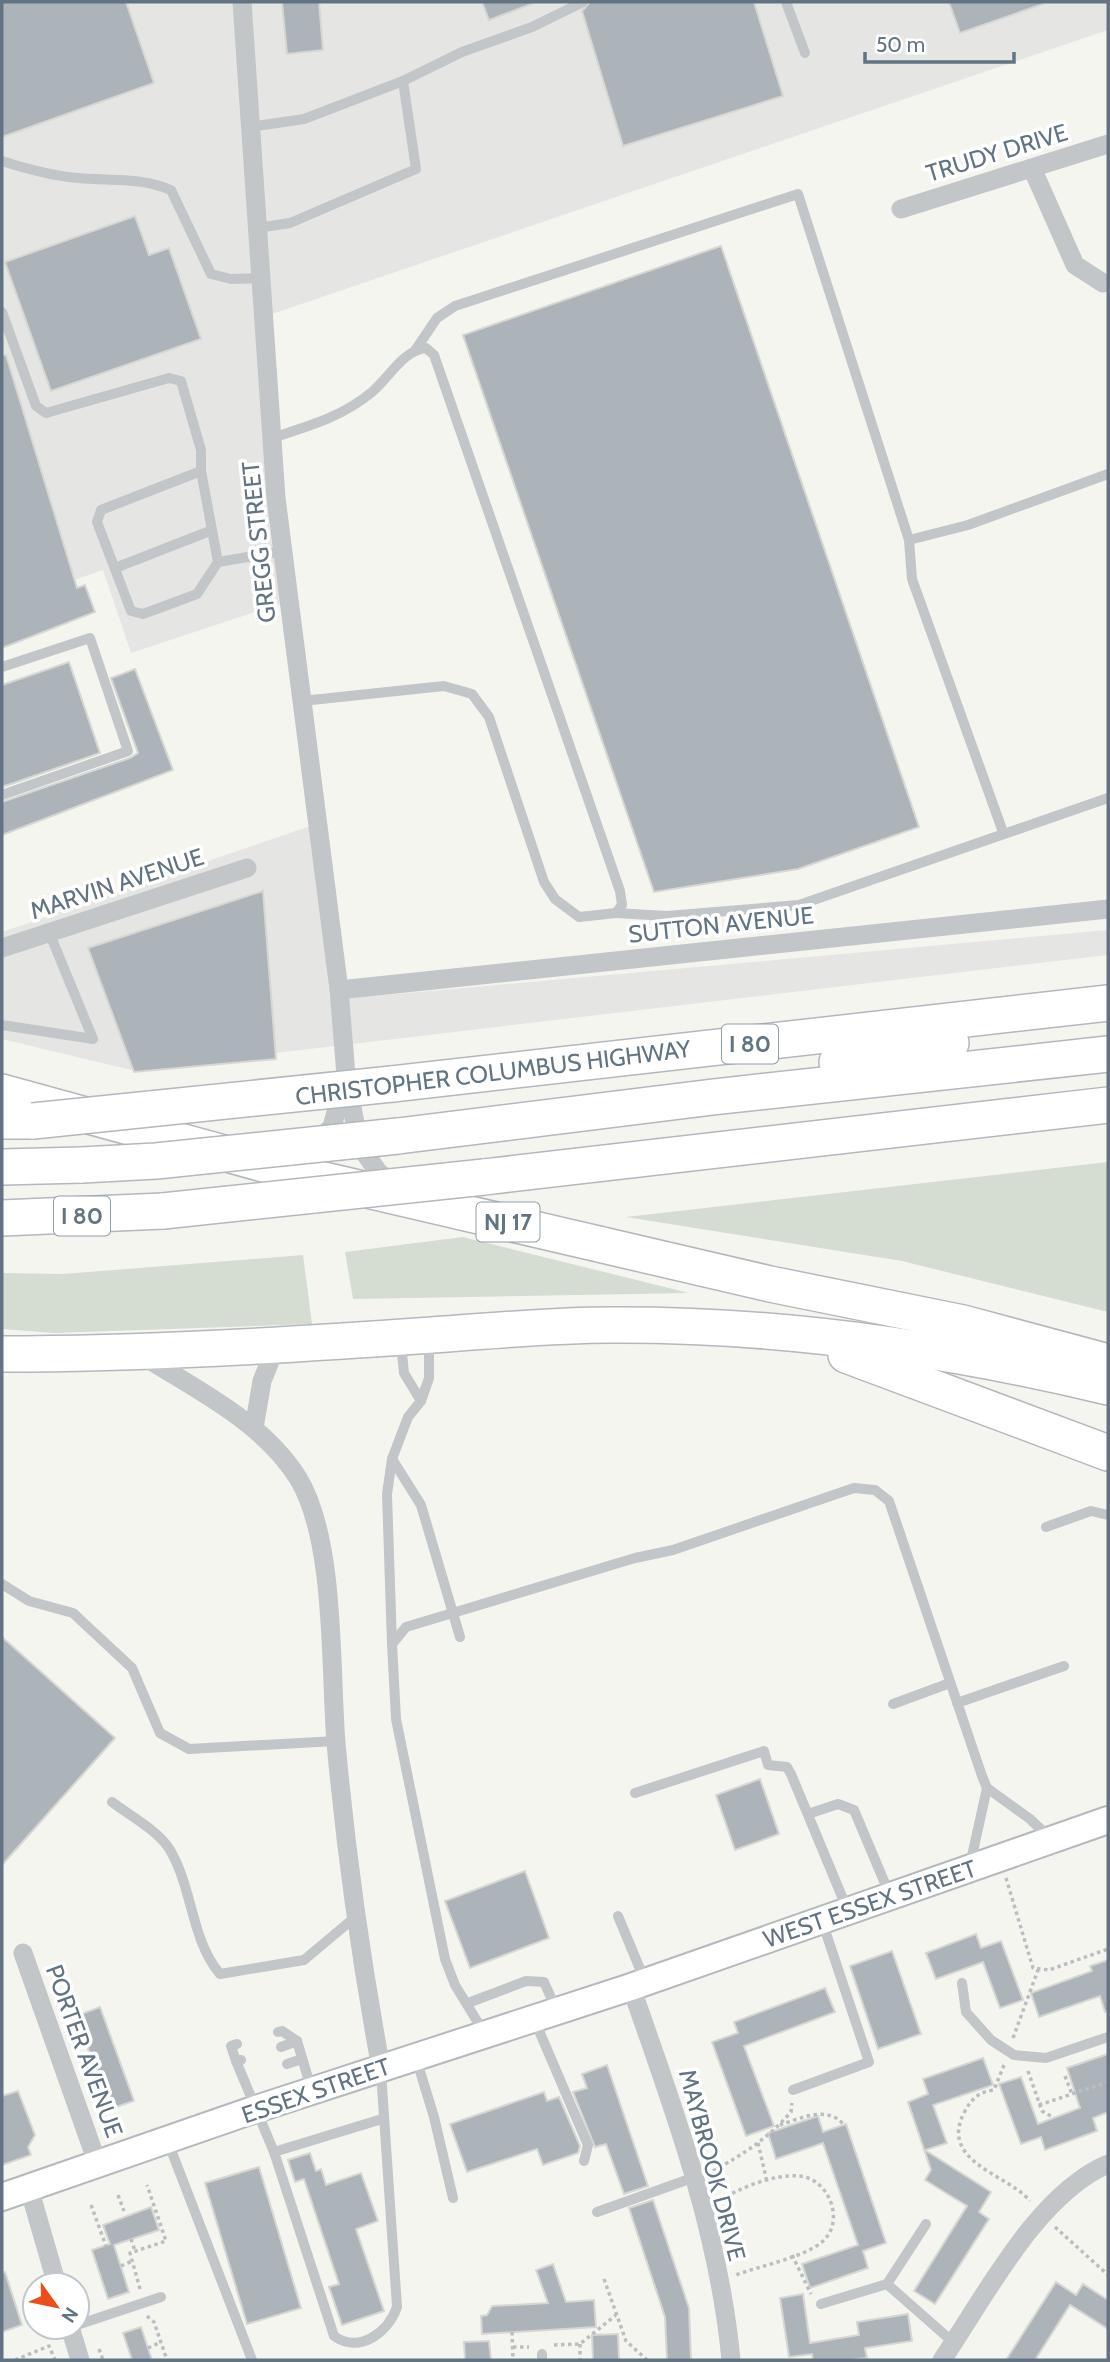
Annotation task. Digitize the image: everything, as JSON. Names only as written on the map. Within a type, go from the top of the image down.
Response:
[{"type":"highway","name":"CHRISTOPHER COLUMBUS HIGHWAY","points":[[17,1121],[392,1084],[1108,1003]]},
{"type":"highway","points":[[713,1097],[785,1070],[1108,1017]]},
{"type":"highway","name":"CHRISTOPHER COLUMBUS HIGHWAY","points":[[2,1167],[156,1161],[398,1136],[713,1097],[1108,1054]]},
{"type":"highway","name":"NJ 17","points":[[2,1092],[272,1166],[770,1284],[963,1323],[1108,1362]]},
{"type":"highway","name":"I 80","points":[[2,1218],[163,1211],[1108,1105]]},
{"type":"highway","points":[[2,1354],[137,1352],[608,1325],[718,1327],[783,1332],[1020,1366],[1108,1387]]},
{"type":"highway","points":[[783,1332],[1108,1453]]},
{"type":"main road","name":"WEST ESSEX STREET","points":[[638,1985],[1108,1820]]},
{"type":"main road","name":"ESSEX STREET","points":[[2,2197],[256,2109],[638,1985]]},
{"type":"street","name":"GREGG STREET","points":[[242,2],[272,438],[283,551],[339,990],[346,1075],[359,1145],[379,1173],[425,1203]]},
{"type":"street","name":"TRUDY DRIVE","points":[[901,209],[1108,144]]},
{"type":"street","points":[[1032,168],[1075,265],[1103,283]]},
{"type":"street","name":"MARVIN AVENUE","points":[[2,948],[247,868]]},
{"type":"street","name":"SUTTON AVENUE","points":[[339,990],[1108,909]]},
{"type":"street","name":"GREGG STREET","points":[[272,1166],[305,1152],[332,1127],[346,1075]]},
{"type":"street","points":[[254,1428],[262,1381],[277,1344]]},
{"type":"street","points":[[137,1352],[254,1428],[297,1477],[313,1508],[327,1590],[336,1741],[354,1919],[381,2068]]},
{"type":"street","name":"PORTER AVENUE","points":[[23,1953],[99,2165]]},
{"type":"street","name":"MAYBROOK DRIVE","points":[[638,1985],[681,2126],[703,2210],[730,2360]]},
{"type":"street","points":[[942,2360],[1041,2215],[1068,2188],[1108,2164]]},
{"type":"street","points":[[29,2188],[53,2271]]},
{"type":"street","points":[[75,2341],[79,2360]]},
{"type":"lane","points":[[250,127],[304,119],[403,82],[463,52],[532,27],[583,2]]},
{"type":"lane","points":[[786,2],[805,53]]},
{"type":"lane","points":[[257,228],[290,223],[416,169],[403,82]]},
{"type":"lane","points":[[2,162],[36,172],[76,178],[151,181],[171,190],[211,274],[231,279],[261,278]]},
{"type":"lane","points":[[272,438],[339,416],[374,391],[416,349],[437,318],[455,306],[798,194],[909,540],[912,579],[1003,832]]},
{"type":"lane","points":[[2,312],[36,406],[46,413],[169,378],[181,380],[201,450],[201,471],[210,531],[218,562]]},
{"type":"lane","points":[[416,349],[426,348],[434,355],[620,891],[622,905],[616,913]]},
{"type":"lane","points":[[201,471],[101,510],[97,522],[131,611],[143,614],[197,594],[218,562],[283,551]]},
{"type":"lane","points":[[909,540],[968,525],[1108,474]]},
{"type":"lane","points":[[115,568],[210,531]]},
{"type":"lane","points":[[2,667],[90,638],[128,751],[2,795]]},
{"type":"lane","points":[[302,701],[444,686],[472,694],[489,717],[544,882],[555,898],[579,917],[616,913],[667,916],[799,905],[1003,832],[1049,820],[1108,797]]},
{"type":"lane","points":[[2,1025],[93,1039],[49,932]]},
{"type":"lane","points":[[415,1336],[404,1373],[421,1401]]},
{"type":"lane","points":[[415,1336],[429,1378],[421,1401],[408,1418],[392,1459],[387,1494],[396,1719],[439,1932],[455,1985],[485,2035]]},
{"type":"lane","points":[[392,1459],[421,1505],[460,1637]]},
{"type":"lane","points":[[391,1644],[406,1627],[453,1612],[640,1556],[673,1550],[820,1498],[855,1488],[875,1490],[888,1501],[987,1787],[968,1870]]},
{"type":"lane","points":[[1046,1527],[1091,1511],[1108,1515]]},
{"type":"lane","points":[[2,1584],[29,1601],[77,1616],[132,1668],[160,1733],[174,1743],[189,1749],[336,1741]]},
{"type":"lane","points":[[957,1703],[1063,1666]]},
{"type":"lane","points":[[893,1704],[950,1683]]},
{"type":"lane","points":[[635,1793],[764,1751],[768,1765],[787,1768],[848,1912]]},
{"type":"lane","points":[[987,1787],[1030,1819],[1052,1840]]},
{"type":"lane","points":[[112,1802],[169,1847],[183,1880],[209,1961],[220,1974],[304,1960],[354,1919]]},
{"type":"lane","points":[[808,1814],[838,1804],[854,1810],[890,1897]]},
{"type":"lane","points":[[618,1916],[638,1985]]},
{"type":"lane","points":[[793,2090],[869,2062],[822,1921]]},
{"type":"lane","points":[[468,2003],[526,1982],[544,1982],[545,2015],[588,2145],[583,2161]]},
{"type":"lane","points":[[962,1983],[966,2012],[991,2040],[1023,2058],[1046,2058],[1108,2036]]},
{"type":"lane","points":[[278,2032],[282,2031],[297,2041],[312,2092]]},
{"type":"lane","points":[[281,2047],[297,2041]]},
{"type":"lane","points":[[237,2044],[231,2046],[274,2152],[334,2336],[345,2343],[354,2344],[382,2331],[392,2321],[397,2307],[382,2119],[381,2068]]},
{"type":"lane","points":[[416,2057],[435,2117],[453,2198]]},
{"type":"lane","points":[[287,2064],[302,2059]]},
{"type":"lane","points":[[274,2152],[382,2119]]},
{"type":"lane","points":[[168,2141],[252,2360]]},
{"type":"lane","points":[[597,2212],[695,2179]]},
{"type":"lane","points":[[821,2304],[887,2284],[926,2224]]},
{"type":"lane","points":[[887,2284],[954,2343]]},
{"type":"lane","points":[[91,2321],[161,2297]]},
{"type":"path","points":[[1000,1858],[1033,1968],[1049,1970],[1108,1949]]},
{"type":"path","points":[[1038,1970],[994,2090],[981,2092],[972,2100],[958,2125],[958,2134],[968,2155],[989,2174],[1025,2194],[1041,2215],[1108,2275]]},
{"type":"path","points":[[1028,2071],[1039,2105],[1054,2118]]},
{"type":"path","points":[[1065,2076],[1072,2094]]},
{"type":"path","points":[[1039,2105],[1108,2082]]},
{"type":"path","points":[[695,2179],[742,2157],[758,2144],[791,2112],[793,2090]]},
{"type":"path","points":[[778,2125],[819,2114],[836,2117],[844,2125]]},
{"type":"path","points":[[758,2144],[767,2182]]},
{"type":"path","points":[[703,2210],[729,2195],[786,2176],[808,2178],[830,2198],[833,2218],[827,2236],[811,2248],[718,2282]]},
{"type":"path","points":[[138,2292],[140,2282],[130,2253],[166,2241],[147,2185]]},
{"type":"path","points":[[118,2195],[124,2211]]},
{"type":"path","points":[[91,2205],[106,2246]]},
{"type":"path","points":[[131,2239],[135,2251]]},
{"type":"path","points":[[792,2255],[810,2292],[821,2304]]},
{"type":"path","points":[[121,2266],[132,2261]]},
{"type":"path","points":[[604,2279],[626,2341],[647,2360]]},
{"type":"path","points":[[140,2315],[151,2317],[167,2360]]},
{"type":"path","points":[[553,2346],[580,2344],[616,2315]]},
{"type":"path","points":[[512,2332],[513,2360]]},
{"type":"path","points":[[148,2348],[161,2342]]},
{"type":"path","points":[[580,2344],[580,2360]]},
{"type":"path","points":[[15,2360],[49,2346],[55,2360]]},
{"type":"path","points":[[513,2347],[541,2354]]},
{"type":"shaded area","points":[[2,2],[1108,2],[1108,30],[272,314],[292,600],[131,653],[103,570],[2,605]]},
{"type":"shaded area","points":[[313,825],[330,1000],[1108,930],[1108,955],[131,1070],[2,1039],[2,932]]},
{"type":"shaded area","points":[[1108,1162],[1108,1312],[902,1261],[626,1217]]},
{"type":"shaded area","points":[[463,1237],[689,1293],[353,1299],[345,1252]]},
{"type":"shaded area","points":[[303,1255],[312,1324],[54,1333],[2,1329],[2,1273],[63,1274]]},
{"type":"building","points":[[2,2],[126,2],[154,83],[2,137]]},
{"type":"building","points":[[282,2],[319,2],[323,50],[287,54]]},
{"type":"building","points":[[482,2],[534,2],[534,3],[489,20]]},
{"type":"building","points":[[590,2],[754,2],[783,96],[623,146],[582,11]]},
{"type":"building","points":[[949,2],[1042,2],[1043,4],[960,33]]},
{"type":"building","points":[[135,216],[149,255],[169,248],[201,339],[51,391],[5,262]]},
{"type":"building","points":[[721,246],[919,827],[798,869],[654,892],[463,335]]},
{"type":"building","points":[[2,355],[6,355],[77,588],[85,585],[95,612],[2,648]]},
{"type":"building","points":[[69,662],[100,753],[2,787],[2,685]]},
{"type":"building","points":[[135,669],[173,770],[2,835],[2,802],[138,753],[111,678]]},
{"type":"building","points":[[263,891],[276,1059],[134,1072],[88,948]]},
{"type":"building","points":[[2,1637],[115,1738],[2,1865]]},
{"type":"building","points":[[760,1779],[779,1834],[735,1850],[716,1795]]},
{"type":"building","points":[[525,1871],[549,1938],[470,1968],[445,1901]]},
{"type":"building","points":[[976,1934],[981,1948],[1001,1941],[1023,2000],[1000,2008],[983,1962],[936,1979],[926,1953]]},
{"type":"building","points":[[892,1951],[921,2034],[878,2049],[850,1966]]},
{"type":"building","points":[[1108,1960],[1108,2011],[1105,2012],[1100,1996],[1039,2017],[1031,1993],[1092,1971],[1090,1966]]},
{"type":"building","points":[[825,1988],[835,2012],[744,2046],[774,2126],[746,2136],[712,2042],[738,2033],[734,2022]]},
{"type":"building","points":[[100,2007],[134,2101],[110,2109],[76,2016]]},
{"type":"building","points":[[1108,2054],[1108,2112],[1093,2118],[1097,2131],[1045,2150],[1041,2137],[1021,2144],[999,2084],[1021,2077],[1038,2124],[1080,2108],[1067,2068]]},
{"type":"building","points":[[983,2058],[993,2085],[933,2105],[947,2143],[925,2150],[991,2192],[979,2212],[989,2219],[935,2304],[914,2291],[967,2206],[925,2180],[931,2170],[908,2102],[928,2094],[923,2079]]},
{"type":"building","points":[[607,2065],[648,2186],[624,2194],[606,2144],[595,2147],[573,2092],[587,2088],[582,2074]]},
{"type":"building","points":[[18,2091],[35,2135],[28,2147],[31,2155],[2,2165],[2,2096]]},
{"type":"building","points":[[544,2092],[547,2101],[559,2097],[580,2146],[578,2153],[543,2165],[537,2149],[467,2172],[450,2124]]},
{"type":"building","points":[[818,2116],[823,2132],[846,2124],[886,2243],[863,2251],[868,2268],[810,2288],[802,2264],[858,2245],[823,2143],[776,2159],[768,2133]]},
{"type":"building","points":[[310,2153],[316,2171],[321,2169],[326,2185],[361,2173],[378,2221],[356,2229],[384,2311],[342,2325],[329,2287],[339,2284],[304,2179],[295,2182],[288,2160]]},
{"type":"building","points":[[259,2167],[301,2308],[247,2324],[205,2183]]},
{"type":"building","points":[[653,2200],[689,2308],[691,2360],[667,2360],[665,2317],[629,2208]]},
{"type":"building","points":[[151,2207],[159,2230],[114,2245],[129,2292],[108,2299],[92,2250],[110,2244],[103,2225]]},
{"type":"building","points":[[553,2264],[566,2302],[594,2300],[596,2327],[482,2334],[481,2316],[487,2315],[492,2306],[548,2303],[536,2270]]},
{"type":"building","points":[[5,2272],[21,2325],[2,2332],[2,2273]]},
{"type":"building","points":[[1056,2282],[1076,2295],[1083,2284],[1108,2300],[1108,2329],[1070,2305],[1035,2360],[1006,2360]]},
{"type":"building","points":[[803,2294],[810,2343],[859,2335],[857,2322],[908,2314],[912,2341],[865,2348],[867,2358],[813,2360],[812,2354],[789,2357],[780,2298]]},
{"type":"building","points":[[141,2327],[152,2360],[132,2360],[123,2333]]},
{"type":"building","points":[[618,2334],[619,2360],[593,2360],[592,2335]]},
{"type":"building","points":[[489,2341],[491,2360],[465,2360],[464,2342]]}]
